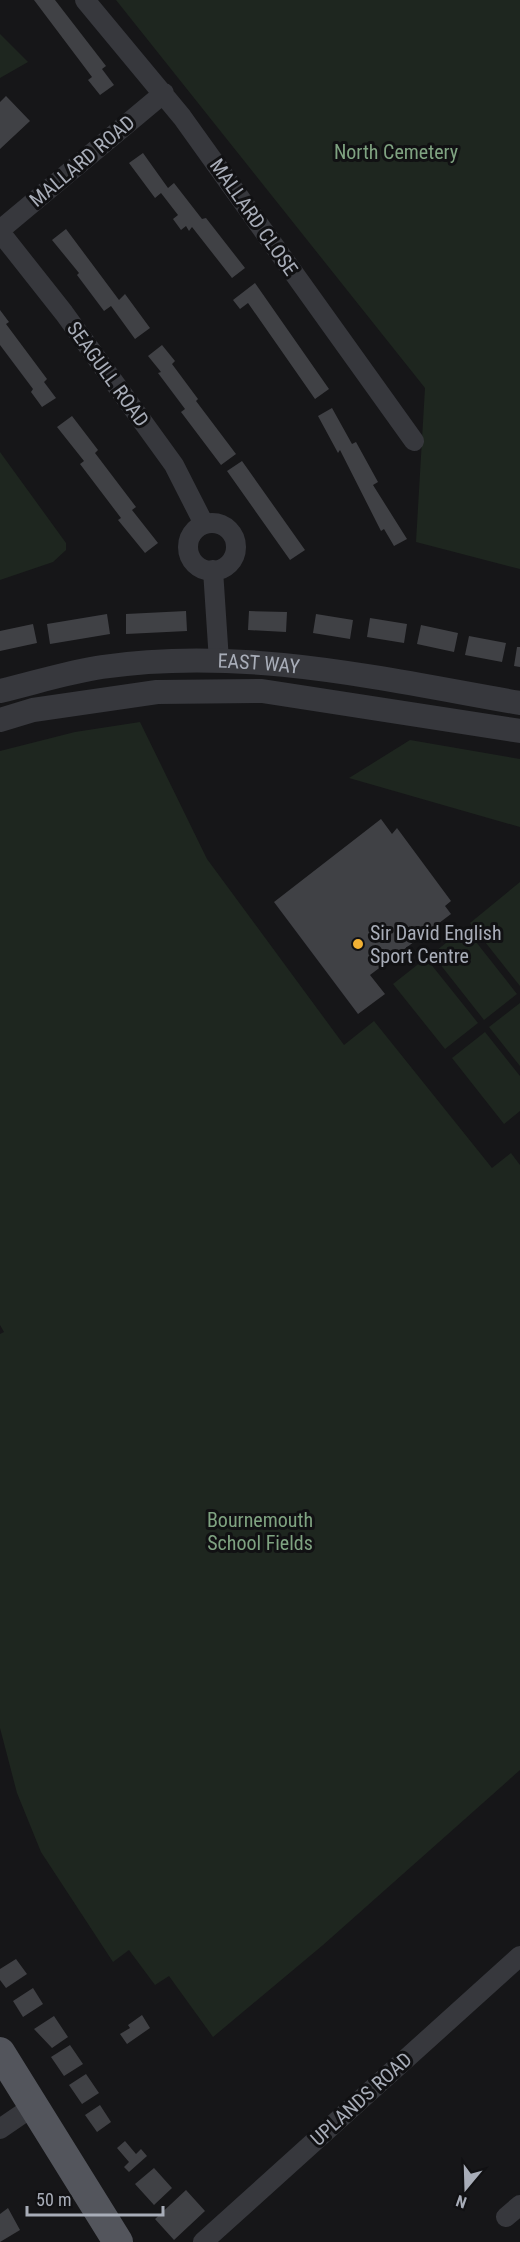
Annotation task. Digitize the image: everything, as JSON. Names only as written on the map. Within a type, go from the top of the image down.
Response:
[{"type":"main road","points":[[0,2052],[118,2242]]},
{"type":"street","name":"MALLARD CLOSE","points":[[85,0],[164,93],[414,441]]},
{"type":"street","name":"MALLARD ROAD","points":[[0,231],[164,93]]},
{"type":"street","name":"SEAGULL ROAD","points":[[0,231],[64,313],[174,465],[204,524]]},
{"type":"street","points":[[204,524],[224,527],[231,533],[236,545],[236,556],[229,565],[213,570],[198,568],[191,559],[190,539],[194,531],[204,524]]},
{"type":"street","points":[[213,570],[219,661]]},
{"type":"street","name":"EAST WAY","points":[[0,691],[102,667],[253,661],[318,667],[520,703]]},
{"type":"street","name":"EAST WAY","points":[[0,720],[33,710],[157,693],[262,691],[520,731]]},
{"type":"street","name":"UPLANDS ROAD","points":[[203,2242],[520,1956]]},
{"type":"street","points":[[0,2129],[35,2105]]},
{"type":"green space","name":"North Cemetery","points":[[116,0],[520,0],[520,569],[416,542],[425,388]]},
{"type":"green space","points":[[0,34],[28,62],[0,78]]},
{"type":"green space","points":[[0,452],[66,543],[66,550],[53,562],[0,580]]},
{"type":"green space","name":"Bournemouth School Fields","points":[[140,722],[207,859],[344,1045],[374,1021],[492,1168],[511,1153],[520,1165],[520,1770],[323,1945],[213,2037],[169,1976],[155,1985],[129,1950],[113,1962],[41,1852],[17,1793],[0,1728],[0,1334],[4,1332],[0,1325],[0,751],[75,732]]},
{"type":"green space","points":[[410,740],[520,759],[520,827],[349,778]]},
{"type":"green space","points":[[520,882],[520,986],[470,923]]},
{"type":"green space","points":[[465,928],[517,994],[484,1020],[432,954]]},
{"type":"green space","points":[[426,958],[478,1023],[445,1049],[393,984]]},
{"type":"green space","points":[[520,1003],[520,1066],[489,1027]]},
{"type":"green space","points":[[485,1032],[520,1076],[520,1111],[504,1124],[452,1058]]},
{"type":"building","points":[[34,0],[55,0],[106,66],[102,69],[114,85],[100,95],[88,80],[92,77]]},
{"type":"building","points":[[6,96],[30,121],[0,149],[0,102]]},
{"type":"building","points":[[143,153],[168,188],[174,183],[202,219],[206,218],[245,268],[232,278],[192,227],[189,231],[186,226],[181,230],[173,219],[178,215],[161,193],[155,198],[129,163]]},
{"type":"building","points":[[66,229],[119,300],[125,294],[150,328],[135,339],[111,306],[104,311],[77,275],[79,273],[52,240]]},
{"type":"building","points":[[255,283],[329,389],[315,399],[248,303],[240,309],[233,300]]},
{"type":"building","points":[[0,310],[9,322],[6,324],[47,379],[44,382],[56,398],[42,407],[31,392],[33,389],[0,345]]},
{"type":"building","points":[[162,345],[175,361],[172,364],[198,399],[196,401],[236,454],[221,465],[181,412],[185,409],[148,356]]},
{"type":"building","points":[[332,408],[352,444],[356,442],[378,482],[373,485],[407,539],[394,546],[384,529],[381,531],[340,450],[338,453],[318,416]]},
{"type":"building","points":[[72,416],[98,450],[95,453],[136,507],[132,510],[158,543],[145,553],[118,520],[121,518],[80,464],[84,461],[57,427]]},
{"type":"building","points":[[242,461],[305,550],[290,560],[227,471]]},
{"type":"building","points":[[186,611],[187,631],[126,634],[126,614]]},
{"type":"building","points":[[249,611],[287,612],[286,632],[248,630]]},
{"type":"building","points":[[107,614],[110,634],[50,644],[47,624]]},
{"type":"building","points":[[316,614],[353,620],[350,639],[313,633]]},
{"type":"building","points":[[370,618],[407,624],[404,643],[367,637]]},
{"type":"building","points":[[33,624],[37,643],[0,651],[0,631]]},
{"type":"building","points":[[421,625],[458,633],[454,652],[417,644]]},
{"type":"building","points":[[469,636],[506,643],[502,662],[465,655]]},
{"type":"building","points":[[517,647],[520,647],[520,667],[514,666]]},
{"type":"building","name":"Sir David English Sport Centre","points":[[381,819],[392,834],[397,828],[451,901],[445,906],[451,914],[370,975],[385,994],[358,1014],[274,902]]},
{"type":"building","points":[[16,1959],[27,1974],[6,1988],[0,1980],[0,1969]]},
{"type":"building","points":[[33,1988],[43,2004],[23,2017],[13,2001]]},
{"type":"building","points":[[142,2015],[150,2028],[127,2044],[120,2034],[130,2028],[128,2025]]},
{"type":"building","points":[[54,2016],[68,2037],[52,2048],[34,2029]]},
{"type":"building","points":[[70,2045],[83,2064],[64,2076],[51,2057]]},
{"type":"building","points":[[86,2074],[99,2093],[82,2104],[69,2085]]},
{"type":"building","points":[[100,2105],[111,2122],[97,2132],[85,2115]]},
{"type":"building","points":[[125,2141],[136,2154],[141,2149],[147,2156],[129,2172],[124,2167],[129,2162],[117,2148]]},
{"type":"building","points":[[154,2168],[172,2188],[154,2205],[135,2184]]},
{"type":"building","points":[[186,2190],[205,2211],[174,2240],[155,2219]]},
{"type":"building","points":[[8,2208],[20,2230],[0,2242],[0,2214]]},
{"type":"place","name":"Sir David English Sport Centre","points":[[358,944]]}]
